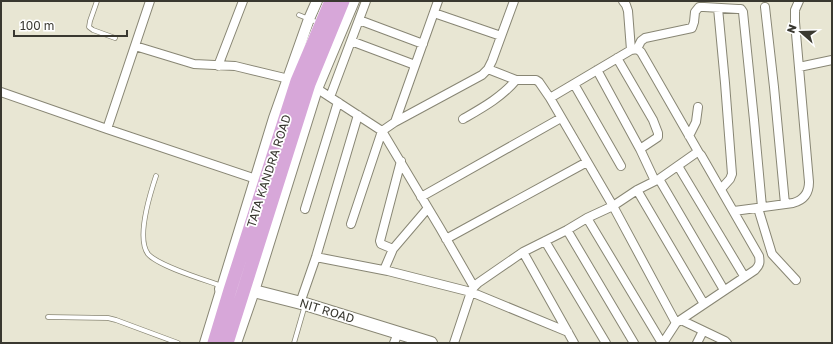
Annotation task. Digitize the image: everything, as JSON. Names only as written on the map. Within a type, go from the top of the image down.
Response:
[{"type":"main road","name":"TATA KANDRA ROAD","points":[[228,343],[249,291],[303,83],[315,21],[330,1]]},
{"type":"main road","name":"TATA KANDRA ROAD","points":[[214,343],[224,288],[261,180],[279,120],[303,83],[343,1]]},
{"type":"main road","name":"NIT ROAD","points":[[224,288],[249,291],[303,303],[396,338],[430,343]]},
{"type":"street","points":[[107,129],[150,1]]},
{"type":"street","points":[[218,66],[244,1]]},
{"type":"street","points":[[315,21],[317,1]]},
{"type":"street","points":[[303,83],[354,1]]},
{"type":"street","points":[[330,97],[366,1]]},
{"type":"street","points":[[395,122],[438,1]]},
{"type":"street","points":[[351,224],[382,131],[395,122],[482,75],[488,69],[514,1]]},
{"type":"street","points":[[624,1],[628,11],[634,49]]},
{"type":"street","points":[[734,211],[798,202],[807,194],[809,188],[794,22],[795,10],[799,1]]},
{"type":"street","points":[[550,98],[634,49],[645,38],[692,28],[694,22],[694,12],[699,7],[741,10],[744,14],[760,208],[772,254],[796,280]]},
{"type":"street","points":[[765,7],[785,204]]},
{"type":"street","points":[[718,8],[732,174],[721,189]]},
{"type":"street","points":[[434,13],[501,36]]},
{"type":"street","points":[[359,20],[423,44]]},
{"type":"street","points":[[351,41],[415,65]]},
{"type":"street","points":[[135,46],[194,64],[235,66],[303,83],[330,97],[382,131],[446,239],[472,290]]},
{"type":"street","points":[[587,218],[662,343],[678,321],[759,266],[759,256],[734,211],[640,52],[634,49]]},
{"type":"street","points":[[617,58],[653,120],[658,133],[658,137],[640,149]]},
{"type":"street","points":[[799,67],[832,60]]},
{"type":"street","points":[[488,69],[516,80],[536,80],[539,82],[550,98],[613,206],[678,321],[727,343]]},
{"type":"street","points":[[597,70],[657,180],[724,290]]},
{"type":"street","points":[[463,119],[502,95],[516,80]]},
{"type":"street","points":[[574,84],[621,166]]},
{"type":"street","points":[[1,92],[261,180]]},
{"type":"street","points":[[305,209],[338,102]]},
{"type":"street","points":[[689,136],[696,122],[698,107]]},
{"type":"street","points":[[303,303],[358,115]]},
{"type":"street","points":[[421,197],[561,118]]},
{"type":"street","points":[[454,343],[472,290],[478,283],[523,252],[613,206],[637,190],[657,180],[696,153],[699,153]]},
{"type":"street","points":[[393,249],[381,244],[380,241],[400,161]]},
{"type":"street","points":[[446,239],[587,162]]},
{"type":"street","points":[[678,166],[744,276]]},
{"type":"street","points":[[637,190],[704,304]]},
{"type":"street","points":[[384,270],[393,249],[428,208]]},
{"type":"street","points":[[567,230],[634,343]]},
{"type":"street","points":[[545,241],[606,343]]},
{"type":"street","points":[[523,252],[574,343]]},
{"type":"street","points":[[316,257],[384,270],[472,290],[568,332]]},
{"type":"street","points":[[204,343],[224,288]]},
{"type":"street","points":[[236,343],[249,291]]},
{"type":"street","points":[[698,343],[703,331]]},
{"type":"lane","points":[[97,1],[89,27],[93,30],[115,38]]},
{"type":"lane","points":[[299,15],[315,21]]},
{"type":"lane","points":[[156,176],[146,208],[144,238],[145,248],[148,254],[166,266],[224,288]]},
{"type":"lane","points":[[294,343],[303,303]]},
{"type":"lane","points":[[48,318],[108,318],[178,343]]}]
